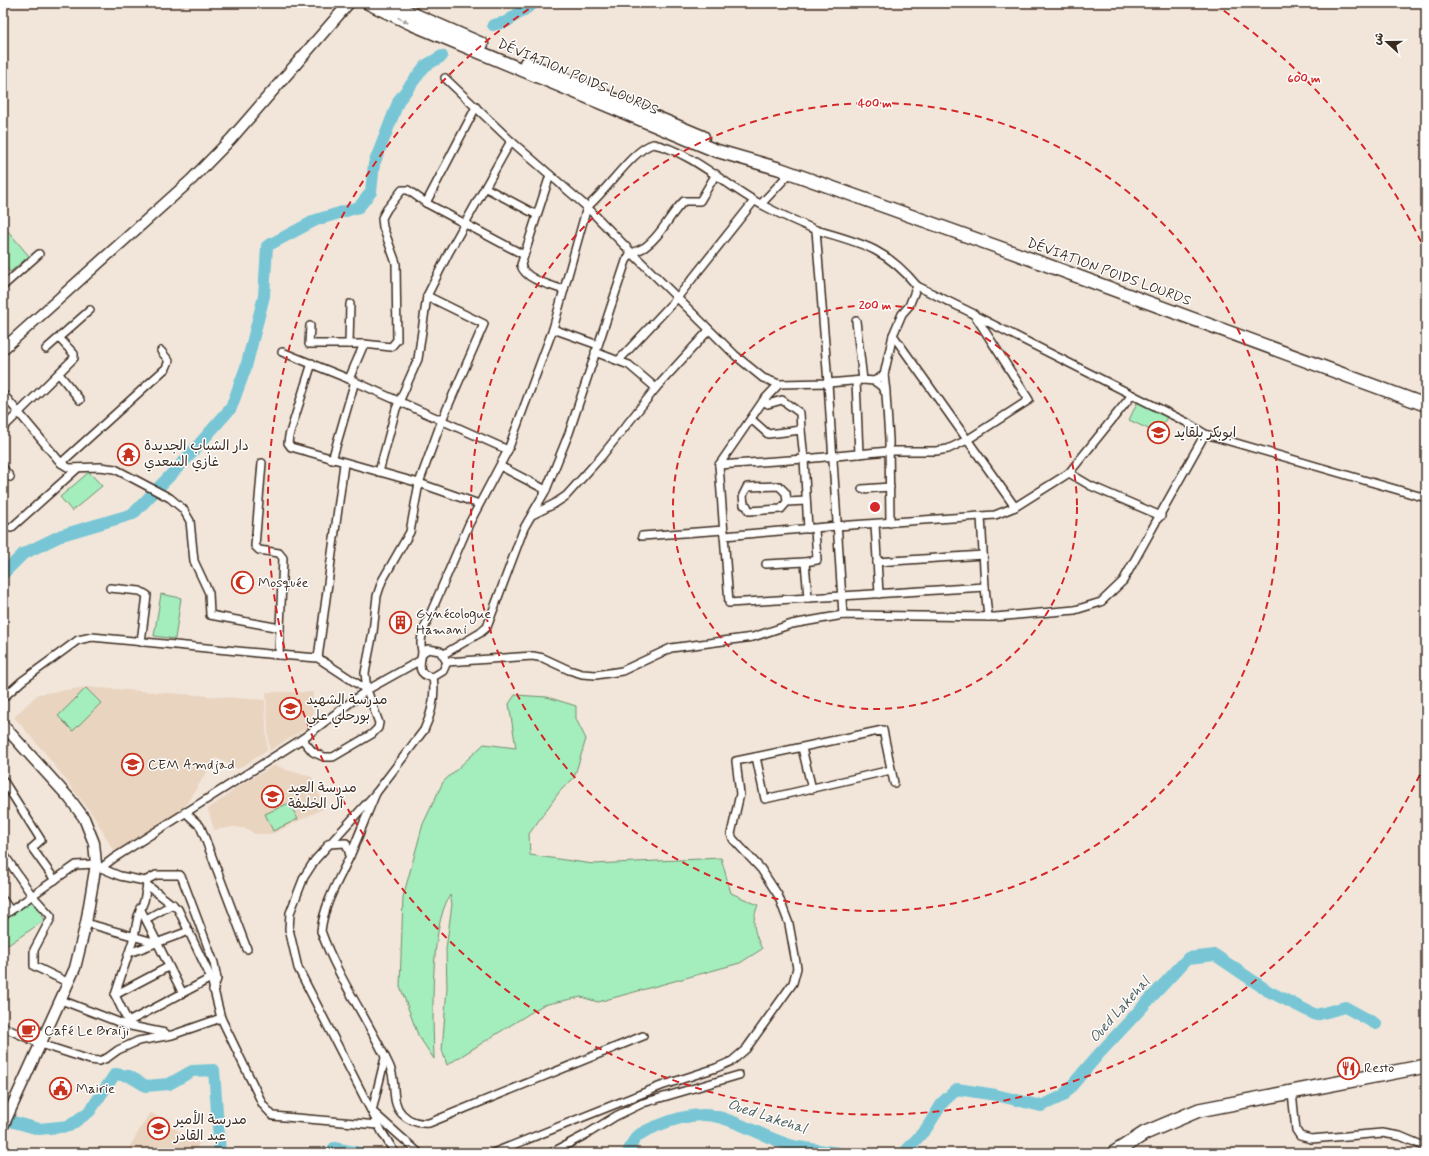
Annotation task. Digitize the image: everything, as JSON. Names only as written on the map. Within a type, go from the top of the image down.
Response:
[{"type":"highway","points":[[1114,1153],[1145,1133],[1199,1110],[1426,1066]]},
{"type":"main road","points":[[3,349],[192,180],[231,139],[349,3]]},
{"type":"main road","name":"DÉVIATION POIDS LOURDS","points":[[368,3],[412,24],[714,150],[785,171]]},
{"type":"main road","name":"DÉVIATION POIDS LOURDS","points":[[388,3],[785,171],[1022,256],[1426,405]]},
{"type":"main road","points":[[3,725],[70,799],[84,818],[94,843],[98,867],[79,955],[69,983],[3,1126]]},
{"type":"street","points":[[445,78],[511,142],[587,207],[709,330],[736,356],[763,378],[779,384],[828,383],[874,381],[884,375]]},
{"type":"street","points":[[426,203],[476,107]]},
{"type":"street","points":[[379,472],[399,401],[418,359],[427,296],[449,252],[511,142]]},
{"type":"street","points":[[433,677],[425,674],[420,668],[419,661],[422,654],[420,643],[423,631],[479,504],[508,450],[553,329],[587,207],[598,198],[641,150],[650,145],[658,145],[716,174],[757,202],[816,230],[866,245],[882,253],[905,272],[917,286],[1186,422],[1205,434],[1426,498]]},
{"type":"street","points":[[619,360],[677,298],[757,202],[785,171]]},
{"type":"street","points":[[444,654],[480,633],[487,627],[524,528],[546,490],[568,433],[626,261],[631,252],[644,247],[661,233],[675,210],[684,201],[700,201],[716,174]]},
{"type":"street","points":[[550,175],[520,266],[522,271],[529,276],[564,290]]},
{"type":"street","points":[[486,188],[537,215]]},
{"type":"street","points":[[310,326],[309,344],[364,344],[391,348],[397,340],[396,263],[383,228],[382,218],[402,190],[408,190],[426,203],[524,255]]},
{"type":"street","points":[[816,230],[828,383],[843,615]]},
{"type":"street","points":[[3,286],[40,254]]},
{"type":"street","points":[[890,523],[889,451],[884,375],[893,335],[902,314],[909,306],[917,286]]},
{"type":"street","points":[[302,739],[313,752],[324,757],[333,757],[372,734],[378,728],[379,723],[367,690],[365,673],[373,632],[377,596],[382,581],[410,532],[419,484],[442,420],[484,324],[427,296]]},
{"type":"street","points":[[349,344],[350,304]]},
{"type":"street","points":[[46,349],[90,310]]},
{"type":"street","points":[[719,465],[889,451],[936,451],[948,449],[967,440],[1029,400],[974,314]]},
{"type":"street","points":[[856,321],[860,381],[858,454]]},
{"type":"street","points":[[553,329],[596,348],[629,365],[656,388]]},
{"type":"street","points":[[532,515],[566,496],[601,457],[656,388],[709,330]]},
{"type":"street","points":[[893,335],[1014,507]]},
{"type":"street","points":[[3,428],[74,358],[74,354],[60,338]]},
{"type":"street","points":[[332,460],[352,380],[364,344]]},
{"type":"street","points":[[61,463],[166,368],[169,361],[160,351]]},
{"type":"street","points":[[282,352],[352,380],[508,450]]},
{"type":"street","points":[[312,363],[288,443],[291,447],[344,464],[379,472],[419,484],[479,504]]},
{"type":"street","points":[[59,374],[80,400]]},
{"type":"street","points":[[874,381],[881,386],[886,394]]},
{"type":"street","points":[[779,384],[763,402],[719,465],[729,604],[842,595],[985,587]]},
{"type":"street","points":[[3,394],[61,463],[70,468],[100,467],[115,469],[144,482],[170,498],[184,509],[190,521],[194,561],[209,593],[210,615],[280,628]]},
{"type":"street","points":[[642,536],[811,529],[995,515],[1014,507],[1069,473],[1132,395]]},
{"type":"street","points":[[763,402],[768,404],[782,400],[800,413],[806,501],[817,560],[766,564]]},
{"type":"street","points":[[751,419],[768,434],[801,430]]},
{"type":"street","points":[[447,662],[534,656],[543,658],[569,670],[582,674],[609,674],[632,667],[671,648],[753,637],[792,624],[843,615],[988,617],[1075,610],[1101,602],[1124,581],[1205,434]]},
{"type":"street","points":[[262,463],[255,546],[259,550],[279,553],[283,558],[279,655]]},
{"type":"street","points":[[318,658],[344,464]]},
{"type":"street","points":[[500,466],[546,490]]},
{"type":"street","points":[[3,468],[10,476]]},
{"type":"street","points":[[11,528],[78,468]]},
{"type":"street","points":[[1069,473],[1091,486],[1161,516]]},
{"type":"street","points":[[779,486],[786,493],[787,502],[782,510],[749,511],[747,506],[744,505],[743,495],[747,487],[779,486]]},
{"type":"street","points":[[862,489],[890,487]]},
{"type":"street","points":[[787,502],[806,501]]},
{"type":"street","points":[[981,516],[988,617]]},
{"type":"street","points":[[875,524],[879,594]]},
{"type":"street","points":[[877,562],[983,555]]},
{"type":"street","points":[[805,562],[808,598]]},
{"type":"street","points":[[110,588],[140,591],[147,595],[141,642]]},
{"type":"street","points":[[3,698],[22,681],[78,640],[92,637],[318,658],[367,690]]},
{"type":"street","points":[[422,654],[433,648],[440,650],[444,654],[447,662],[443,671],[433,677]]},
{"type":"street","points":[[98,867],[302,739],[367,690],[419,661]]},
{"type":"street","points":[[396,1153],[378,1125],[298,968],[289,929],[290,913],[304,877],[315,860],[376,793],[412,747],[426,725],[435,695],[433,677]]},
{"type":"street","points":[[493,1153],[662,1086],[732,1061],[746,1049],[793,983],[797,968],[789,924],[783,905],[771,882],[733,839],[731,834],[740,794],[736,761],[883,730],[894,783]]},
{"type":"street","points":[[802,748],[812,789]]},
{"type":"street","points":[[756,757],[765,799],[891,770]]},
{"type":"street","points":[[3,780],[41,840],[32,848],[55,880]]},
{"type":"street","points":[[376,793],[350,855],[327,903],[321,931],[391,1069],[396,1103],[401,1113],[410,1121],[420,1124],[429,1123],[643,1036]]},
{"type":"street","points":[[185,812],[200,826],[247,949]]},
{"type":"street","points":[[328,844],[346,843],[350,855]]},
{"type":"street","points":[[3,853],[33,896],[51,918],[34,950],[34,966],[69,983]]},
{"type":"street","points":[[3,916],[7,910],[33,896],[76,865],[98,867],[120,876],[146,883],[173,904],[189,930],[211,978],[212,990],[221,1018],[263,1105],[273,1116],[378,1125]]},
{"type":"street","points":[[127,1024],[115,995],[134,936],[146,883],[156,875],[180,875],[182,878],[214,963],[217,979],[212,990]]},
{"type":"street","points":[[3,900],[7,910]]},
{"type":"street","points":[[146,919],[173,904]]},
{"type":"street","points":[[140,908],[168,967],[182,992]]},
{"type":"street","points":[[86,923],[157,943]]},
{"type":"street","points":[[129,953],[189,930]]},
{"type":"street","points":[[115,995],[168,967]]},
{"type":"street","points":[[127,1024],[182,992],[211,978]]},
{"type":"street","points":[[61,1000],[127,1024],[172,1035]]},
{"type":"street","points":[[3,1027],[41,1044],[90,1060],[99,1061],[107,1058],[118,1050],[138,1042],[172,1035],[221,1018]]},
{"type":"street","points":[[372,1111],[386,1058]]},
{"type":"street","points":[[551,1153],[587,1134],[616,1116],[643,1103],[739,1075]]},
{"type":"street","points":[[1292,1093],[1296,1130],[1300,1136],[1311,1139],[1382,1133],[1400,1136],[1426,1147]]},
{"type":"street","points":[[372,1111],[419,1153]]},
{"type":"shaded area","name":"CEM Amdjad","points":[[86,687],[265,700],[267,751],[238,769],[216,758],[184,808],[121,850],[113,850],[95,818],[45,753],[14,717],[38,694]]},
{"type":"shaded area","name":"مدرسة الشهيد بورحلي علي","points":[[266,692],[313,692],[313,724],[269,751]]},
{"type":"shaded area","name":"مدرسة العيد آل الخليفة","points":[[275,765],[312,777],[325,808],[272,834],[254,834],[248,829],[234,827],[214,830],[208,809],[242,784]]},
{"type":"shaded area","name":"مدرسة الأمير عبد القادر","points":[[150,1112],[199,1144],[193,1153],[126,1153]]},
{"type":"green space","points":[[3,225],[29,256],[10,272],[3,264]]},
{"type":"green space","points":[[1138,401],[1168,415],[1159,434],[1129,420]]},
{"type":"green space","points":[[89,472],[102,486],[72,511],[60,497]]},
{"type":"green space","points":[[161,594],[181,598],[175,639],[154,636]]},
{"type":"green space","points":[[86,688],[101,703],[73,731],[58,716]]},
{"type":"green space","points":[[515,695],[547,697],[576,706],[576,719],[586,739],[574,778],[560,791],[529,834],[530,855],[593,864],[721,858],[731,893],[758,905],[754,927],[762,949],[740,963],[598,1002],[581,997],[543,1005],[447,1065],[442,1050],[447,988],[446,949],[452,904],[450,895],[443,910],[438,929],[435,951],[433,998],[434,1059],[418,1035],[400,986],[403,897],[423,824],[443,782],[484,744],[516,748],[509,704]]},
{"type":"green space","points":[[289,803],[298,819],[273,831],[265,814]]},
{"type":"green space","points":[[32,901],[45,920],[8,945],[3,938],[3,921]]},
{"type":"waterway","points":[[493,25],[506,22],[534,3]]},
{"type":"waterway","points":[[3,574],[23,554],[62,535],[133,514],[187,458],[231,408],[246,367],[264,296],[267,246],[316,220],[359,207],[371,192],[374,164],[399,100],[425,66],[442,56]]},
{"type":"waterway","name":"Oued Lakehal","points":[[904,1153],[926,1129],[943,1102],[957,1089],[996,1095],[1041,1106],[1063,1096],[1097,1056],[1188,958],[1215,955],[1268,991],[1316,1015],[1345,1007],[1376,1024]]},
{"type":"waterway","name":"Oued Lakehal","points":[[3,1119],[39,1129],[69,1126],[90,1111],[115,1074],[129,1076],[146,1086],[169,1084],[192,1071],[214,1070],[220,1153]]},
{"type":"waterway","name":"Oued Lakehal","points":[[628,1153],[638,1135],[664,1123],[698,1115],[714,1116],[731,1121],[790,1145],[838,1153]]},
{"type":"waterway","name":"Oued Lakehal","points":[[331,1153],[334,1148],[359,1153]]},
{"type":"place","name":"ابوبكر بلقايد","points":[[1159,433]]},
{"type":"place","name":"دار الشباب الجديدة غازي السعدي","points":[[128,454]]},
{"type":"place","name":"Mosquée","points":[[243,583]]},
{"type":"place","name":"Gynécologue Hamani","points":[[400,622]]},
{"type":"place","name":"مدرسة الشهيد بورحلي علي","points":[[290,708]]},
{"type":"place","name":"CEM Amdjad","points":[[133,765]]},
{"type":"place","name":"مدرسة العيد آل الخليفة","points":[[273,796]]},
{"type":"place","name":"Café Le Braiji","points":[[29,1031]]},
{"type":"place","name":"Resto","points":[[1348,1068]]},
{"type":"place","name":"Mairie","points":[[60,1089]]},
{"type":"place","name":"مدرسة الأمير عبد القادر","points":[[158,1128]]}]
